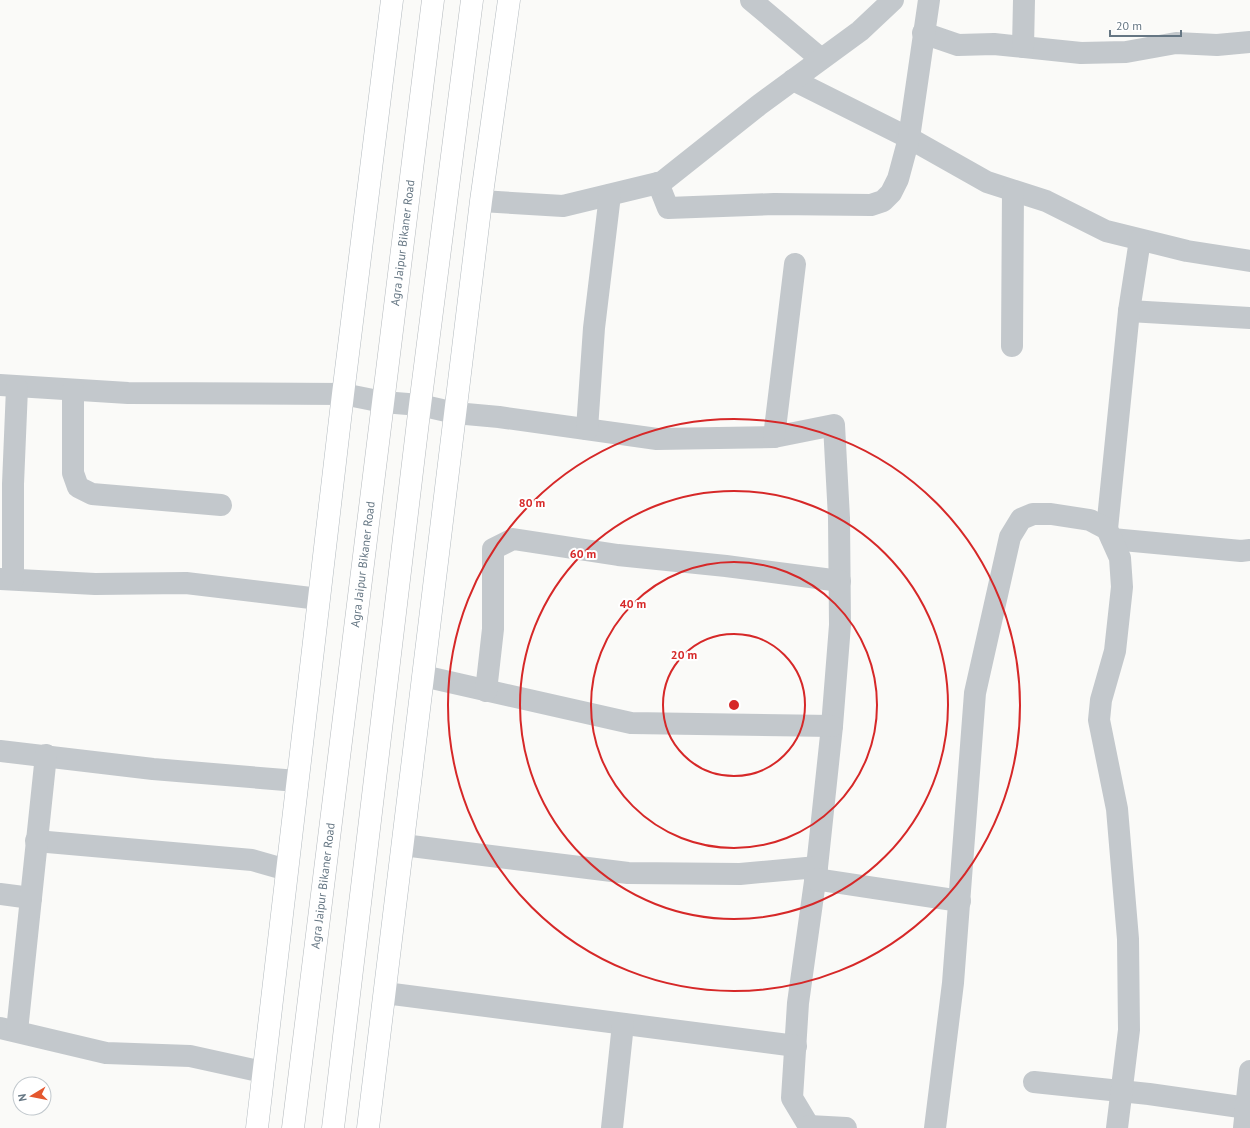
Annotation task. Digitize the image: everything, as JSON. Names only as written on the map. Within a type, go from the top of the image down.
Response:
[{"type":"main road","points":[[257,1128],[342,394],[392,0]]},
{"type":"main road","name":"Agra Jaipur Bikaner Road","points":[[293,1128],[433,0]]},
{"type":"main road","points":[[333,1128],[420,405],[472,0]]},
{"type":"main road","points":[[368,1128],[481,201],[509,0]]},
{"type":"street","points":[[751,0],[821,59]]},
{"type":"street","points":[[481,201],[563,206],[662,182],[793,80],[860,31],[894,0]]},
{"type":"street","points":[[658,183],[668,208],[774,204],[871,206],[883,201],[891,193],[898,180],[909,138],[923,33],[929,0]]},
{"type":"street","points":[[1023,47],[1024,0]]},
{"type":"street","points":[[923,33],[958,45],[994,44],[1081,53],[1126,52],[1176,43],[1217,45],[1250,42]]},
{"type":"street","points":[[793,80],[909,138],[987,182],[1046,201],[1106,231],[1187,252],[1250,261]]},
{"type":"street","points":[[1012,346],[1013,190]]},
{"type":"street","points":[[587,429],[594,328],[610,195]]},
{"type":"street","points":[[1117,1128],[1129,1030],[1128,939],[1117,809],[1099,720],[1101,700],[1115,651],[1122,587],[1120,558],[1110,534],[1129,311],[1140,240]]},
{"type":"street","points":[[774,437],[795,264]]},
{"type":"street","points":[[1129,311],[1250,318]]},
{"type":"street","points":[[319,599],[186,583],[95,584],[7,579],[8,386],[128,393],[342,394],[383,402],[420,405],[455,413],[499,417],[657,439],[774,437],[834,425],[839,518],[840,625],[832,726],[816,873],[798,1002],[792,1098],[810,1127],[846,1128]]},
{"type":"street","points":[[73,390],[73,473],[74,480],[78,487],[92,494],[221,505]]},
{"type":"street","points":[[935,1128],[953,983],[975,693],[1010,537],[1021,519],[1033,514],[1051,514],[1090,520],[1110,534],[1241,551],[1250,550]]},
{"type":"street","points":[[486,691],[493,628],[493,549],[513,539],[618,555],[726,566],[840,581]]},
{"type":"street","points":[[423,676],[631,723],[832,726]]},
{"type":"street","points":[[0,751],[46,755],[153,769],[298,781]]},
{"type":"street","points":[[46,755],[31,898],[8,1030],[106,1053],[190,1056],[264,1072]]},
{"type":"street","points":[[36,841],[252,860],[287,870]]},
{"type":"street","points":[[403,845],[628,873],[816,873],[960,900]]},
{"type":"street","points":[[0,894],[31,898]]},
{"type":"street","points":[[385,993],[796,1046]]},
{"type":"street","points":[[612,1128],[623,1024]]},
{"type":"street","points":[[1034,1082],[1121,1091],[1245,1118],[1250,1071]]}]
